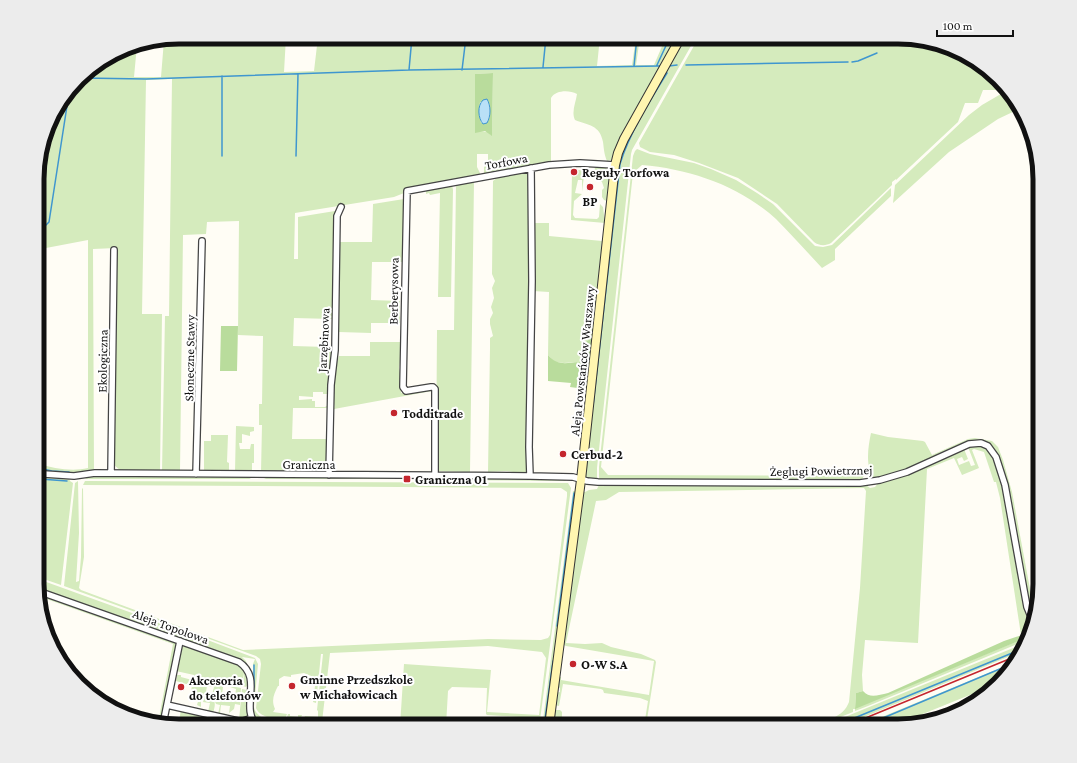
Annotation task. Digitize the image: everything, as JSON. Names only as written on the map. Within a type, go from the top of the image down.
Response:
[{"type":"street","name":"Aleja Powstańców Warszawy","points":[[550,719],[581,480],[615,165],[624,139],[677,44]]},
{"type":"street","name":"Torfowa","points":[[406,195],[407,191],[409,190],[549,165],[580,163],[615,165]]},
{"type":"street","points":[[530,476],[531,168]]},
{"type":"street","name":"Berberysowa","points":[[406,195],[403,389],[406,391],[433,387],[435,390],[435,476]]},
{"type":"street","name":"Jarzębinowa","points":[[329,475],[331,385],[335,350],[337,216],[341,207]]},
{"type":"street","name":"Słoneczne Stawy","points":[[196,474],[198,464],[202,241]]},
{"type":"street","name":"Ekologiczna","points":[[111,473],[114,250]]},
{"type":"street","name":"Żeglugi Powietrznej","points":[[581,480],[598,482],[860,483],[892,477],[970,444],[984,444],[990,448],[996,457],[1005,485],[1029,613]]},
{"type":"street","name":"Graniczna","points":[[44,474],[70,476],[111,473],[530,476],[569,477],[581,480]]},
{"type":"street","name":"Aleja Topolowa","points":[[44,593],[239,662],[246,668],[250,677],[250,709],[252,718]]},
{"type":"street","points":[[164,718],[180,641]]},
{"type":"street","points":[[167,705],[229,719]]},
{"type":"green space","points":[[286,44],[284,72],[314,71],[317,44],[599,44],[597,66],[632,65],[635,44],[639,44],[636,65],[654,65],[663,44],[674,44],[630,119],[611,160],[607,161],[599,132],[593,126],[575,120],[574,110],[577,94],[570,92],[559,92],[551,98],[551,163],[486,174],[484,173],[484,164],[488,164],[488,154],[477,154],[477,167],[480,175],[476,177],[404,189],[404,193],[394,197],[295,213],[294,259],[298,259],[298,217],[335,211],[333,319],[294,318],[293,346],[327,347],[327,352],[332,352],[328,376],[328,394],[323,394],[323,392],[313,392],[313,397],[299,396],[299,400],[312,399],[312,401],[315,401],[315,407],[325,407],[328,405],[328,408],[293,408],[292,439],[327,439],[327,467],[323,471],[261,472],[262,425],[259,425],[259,404],[262,404],[263,336],[238,335],[239,221],[207,222],[206,234],[183,235],[180,471],[162,471],[165,316],[169,316],[172,79],[146,80],[142,314],[162,314],[160,472],[121,471],[114,465],[116,248],[93,249],[94,471],[68,473],[44,471],[44,465],[69,470],[88,468],[88,240],[46,248],[44,246],[45,161],[51,136],[62,111],[78,90],[104,67],[119,58],[136,51],[134,77],[161,77],[164,45]],"holes":[[[493,73],[491,135],[488,132],[479,131],[475,74]]]},
{"type":"green space","points":[[681,44],[692,44],[631,154],[597,479],[586,478],[584,476],[618,167],[626,144]]},
{"type":"green space","points":[[695,44],[916,45],[950,54],[966,62],[980,72],[999,90],[983,90],[978,103],[965,103],[958,122],[896,180],[892,182],[892,185],[831,243],[825,245],[820,245],[814,242],[777,204],[738,178],[674,155],[650,152],[640,147],[639,143]]},
{"type":"green space","points":[[493,73],[492,136],[485,131],[475,133],[475,74]],"holes":[[[480,102],[489,103],[489,119],[481,123],[479,113]]]},
{"type":"green space","points":[[1002,93],[1014,111],[998,119],[949,152],[893,203],[895,185],[969,115],[982,105]]},
{"type":"green space","points":[[637,149],[650,154],[694,163],[736,180],[773,204],[815,246],[823,247],[832,245],[891,188],[891,196],[835,249],[835,260],[822,268],[776,219],[762,207],[730,188],[696,175],[660,167],[642,165],[633,173],[601,467],[608,475],[864,476],[861,481],[599,479],[599,467],[633,156]]},
{"type":"green space","points":[[596,167],[606,168],[609,173],[607,201],[602,197],[602,190],[604,188],[602,182],[600,179],[597,178],[596,180],[592,178],[592,172]]},
{"type":"green space","points":[[585,168],[582,192],[582,180],[578,180],[575,193],[582,194],[574,201],[573,215],[575,218],[597,219],[599,217],[600,204],[603,207],[605,223],[571,220],[572,173],[576,173],[572,170],[582,170]]},
{"type":"green space","points":[[527,171],[530,175],[528,474],[507,471],[488,472],[490,338],[493,336],[490,319],[493,313],[491,307],[494,298],[492,288],[495,281],[492,274],[493,181],[498,177]]},
{"type":"green space","points":[[474,181],[470,472],[436,471],[437,330],[454,330],[456,183]]},
{"type":"green space","points":[[452,185],[451,297],[438,297],[440,193],[430,195],[429,193],[426,194],[426,190]]},
{"type":"green space","points":[[404,199],[403,262],[372,262],[371,300],[400,301],[400,323],[371,323],[371,333],[339,332],[340,242],[372,242],[373,204]]},
{"type":"green space","points":[[533,223],[549,223],[549,236],[602,241],[592,338],[587,341],[584,356],[579,362],[554,362],[548,355],[549,292],[533,291]]},
{"type":"green space","points":[[221,326],[238,326],[237,371],[220,371]]},
{"type":"green space","points":[[592,338],[585,389],[570,387],[571,383],[548,381],[548,355],[558,362],[579,362],[584,356],[587,341]]},
{"type":"green space","points":[[370,342],[400,342],[401,356],[399,368],[401,376],[401,393],[431,389],[433,392],[334,409],[333,381],[339,356],[370,356]]},
{"type":"green space","points":[[236,426],[254,427],[254,431],[250,432],[250,436],[242,434],[242,443],[239,443],[240,449],[250,449],[251,444],[254,444],[254,463],[252,463],[252,471],[235,471]]},
{"type":"green space","points":[[871,433],[888,437],[923,441],[932,455],[968,439],[975,438],[992,441],[998,447],[1012,492],[1032,599],[1030,610],[996,454],[990,445],[981,440],[907,470],[874,479],[869,469],[868,451]]},
{"type":"green space","points":[[211,435],[228,435],[227,462],[229,463],[229,473],[204,471],[204,441],[211,441]]},
{"type":"green space","points":[[981,445],[987,448],[994,458],[1002,482],[1028,618],[1024,634],[1021,635],[1000,498],[996,482],[994,482],[984,452],[974,449],[972,450],[979,468],[962,475],[954,458],[927,469],[918,643],[865,640],[862,675],[863,691],[856,693],[855,708],[1021,640],[1019,643],[868,706],[855,711],[855,709],[853,709],[853,712],[836,719],[830,719],[843,712],[849,702],[860,588],[866,491],[864,488],[619,492],[606,500],[596,501],[566,643],[602,643],[611,647],[641,654],[655,660],[656,662],[647,719],[645,719],[648,701],[640,698],[604,693],[601,689],[563,684],[559,706],[555,705],[556,693],[560,692],[560,688],[557,687],[560,677],[561,680],[649,695],[654,661],[566,646],[562,644],[582,492],[597,489],[599,485],[602,484],[866,485],[870,488],[875,487],[879,482],[921,469],[964,449],[968,459],[964,461],[962,457],[957,459],[959,465],[969,461],[971,466],[975,465],[968,447]]},
{"type":"green space","points":[[90,476],[248,477],[251,479],[85,479]]},
{"type":"green space","points":[[44,477],[69,479],[73,483],[61,585],[44,579]]},
{"type":"green space","points":[[268,477],[401,477],[401,479],[264,479]]},
{"type":"green space","points":[[440,478],[565,479],[566,481],[432,480]]},
{"type":"green space","points":[[78,481],[79,533],[76,582],[79,581],[81,557],[83,488],[84,557],[79,588],[81,590],[243,650],[488,639],[541,640],[548,638],[550,635],[567,492],[561,488],[83,485],[85,481],[568,483],[571,488],[540,719],[487,715],[486,714],[487,688],[452,687],[448,691],[446,719],[400,719],[404,664],[491,670],[487,712],[539,715],[546,658],[542,652],[488,646],[330,653],[322,719],[307,719],[304,718],[305,716],[318,717],[317,710],[323,654],[321,654],[316,703],[313,702],[316,678],[304,673],[291,675],[291,677],[284,676],[279,679],[279,686],[274,694],[273,703],[275,709],[273,712],[287,714],[285,719],[272,719],[260,714],[256,708],[261,664],[260,659],[256,656],[64,586],[75,483]]},
{"type":"green space","points":[[573,491],[576,491],[546,719],[543,719]]},
{"type":"green space","points":[[44,581],[179,630],[177,638],[44,591]]},
{"type":"green space","points":[[44,595],[177,644],[162,718],[159,717],[173,644],[45,598]]},
{"type":"green space","points":[[181,630],[255,658],[258,664],[254,707],[255,711],[266,719],[256,719],[254,715],[253,664],[255,659],[242,657],[246,661],[247,666],[238,659],[178,639]]},
{"type":"green space","points":[[1024,634],[1021,640],[855,709],[856,693],[863,691],[868,695],[874,696],[888,693],[1004,641]]},
{"type":"green space","points":[[182,644],[237,664],[244,671],[247,679],[246,687],[243,686],[244,673],[241,686],[224,681],[222,694],[235,696],[236,689],[230,687],[241,688],[240,705],[235,704],[234,709],[229,713],[230,706],[221,705],[220,713],[227,714],[227,716],[218,714],[220,705],[216,704],[212,695],[214,687],[207,686],[205,698],[210,700],[212,698],[214,700],[215,706],[213,714],[208,712],[210,703],[203,702],[204,699],[201,698],[201,707],[197,705],[199,698],[190,696],[192,686],[190,684],[176,681],[177,675],[181,675],[181,677],[192,680],[194,675],[176,671]]},
{"type":"green space","points":[[1018,646],[1013,655],[859,719],[840,719]]},
{"type":"green space","points":[[1005,666],[979,691],[912,718],[877,719]]},
{"type":"green space","points":[[242,689],[247,690],[248,715],[245,719],[239,719]]},
{"type":"green space","points":[[177,708],[214,717],[217,719],[205,717],[204,719],[179,719],[181,710]]},
{"type":"green space","points":[[555,710],[560,710],[562,712],[562,719],[553,719]]},
{"type":"green space","points":[[288,714],[290,714],[290,716],[298,717],[298,715],[302,715],[301,719],[286,719]]},
{"type":"water","points":[[487,99],[490,114],[487,123],[483,124],[480,119],[479,109],[483,100]]},
{"type":"waterway","points":[[409,70],[411,44]]},
{"type":"waterway","points":[[462,70],[465,44]]},
{"type":"waterway","points":[[543,67],[545,44]]},
{"type":"waterway","points":[[634,66],[636,44]]},
{"type":"waterway","points":[[657,65],[667,44]]},
{"type":"waterway","points":[[852,62],[877,53]]},
{"type":"waterway","points":[[686,65],[848,62]]},
{"type":"waterway","points":[[669,66],[677,65]]},
{"type":"waterway","points":[[90,78],[146,79],[409,70],[660,66]]},
{"type":"waterway","points":[[593,406],[620,164],[634,129],[667,73]]},
{"type":"waterway","points":[[296,156],[298,74]]},
{"type":"waterway","points":[[222,76],[222,156]]},
{"type":"waterway","points":[[44,224],[46,225],[49,222],[67,104]]},
{"type":"waterway","points":[[44,469],[69,472]]},
{"type":"waterway","points":[[44,479],[67,481]]},
{"type":"waterway","points":[[557,626],[574,493]]},
{"type":"waterway","points":[[852,719],[1015,652]]},
{"type":"waterway","points":[[545,719],[553,661]]},
{"type":"waterway","points":[[254,665],[254,687]]},
{"type":"waterway","points":[[881,719],[1004,667]]},
{"type":"railway","points":[[863,719],[1010,659]]},
{"type":"place","name":"Reguły Torfowa","points":[[574,172]]},
{"type":"place","name":"BP","points":[[590,187]]},
{"type":"place","name":"Todditrade","points":[[394,413]]},
{"type":"place","name":"Cerbud-2","points":[[563,454]]},
{"type":"place","name":"Graniczna 01","points":[[407,479]]},
{"type":"place","name":"O-W S.A","points":[[573,664]]},
{"type":"place","name":"Gminne Przedszkole w Michałowicach","points":[[292,686]]},
{"type":"place","name":"Akcesoria do telefonów","points":[[181,687]]}]
